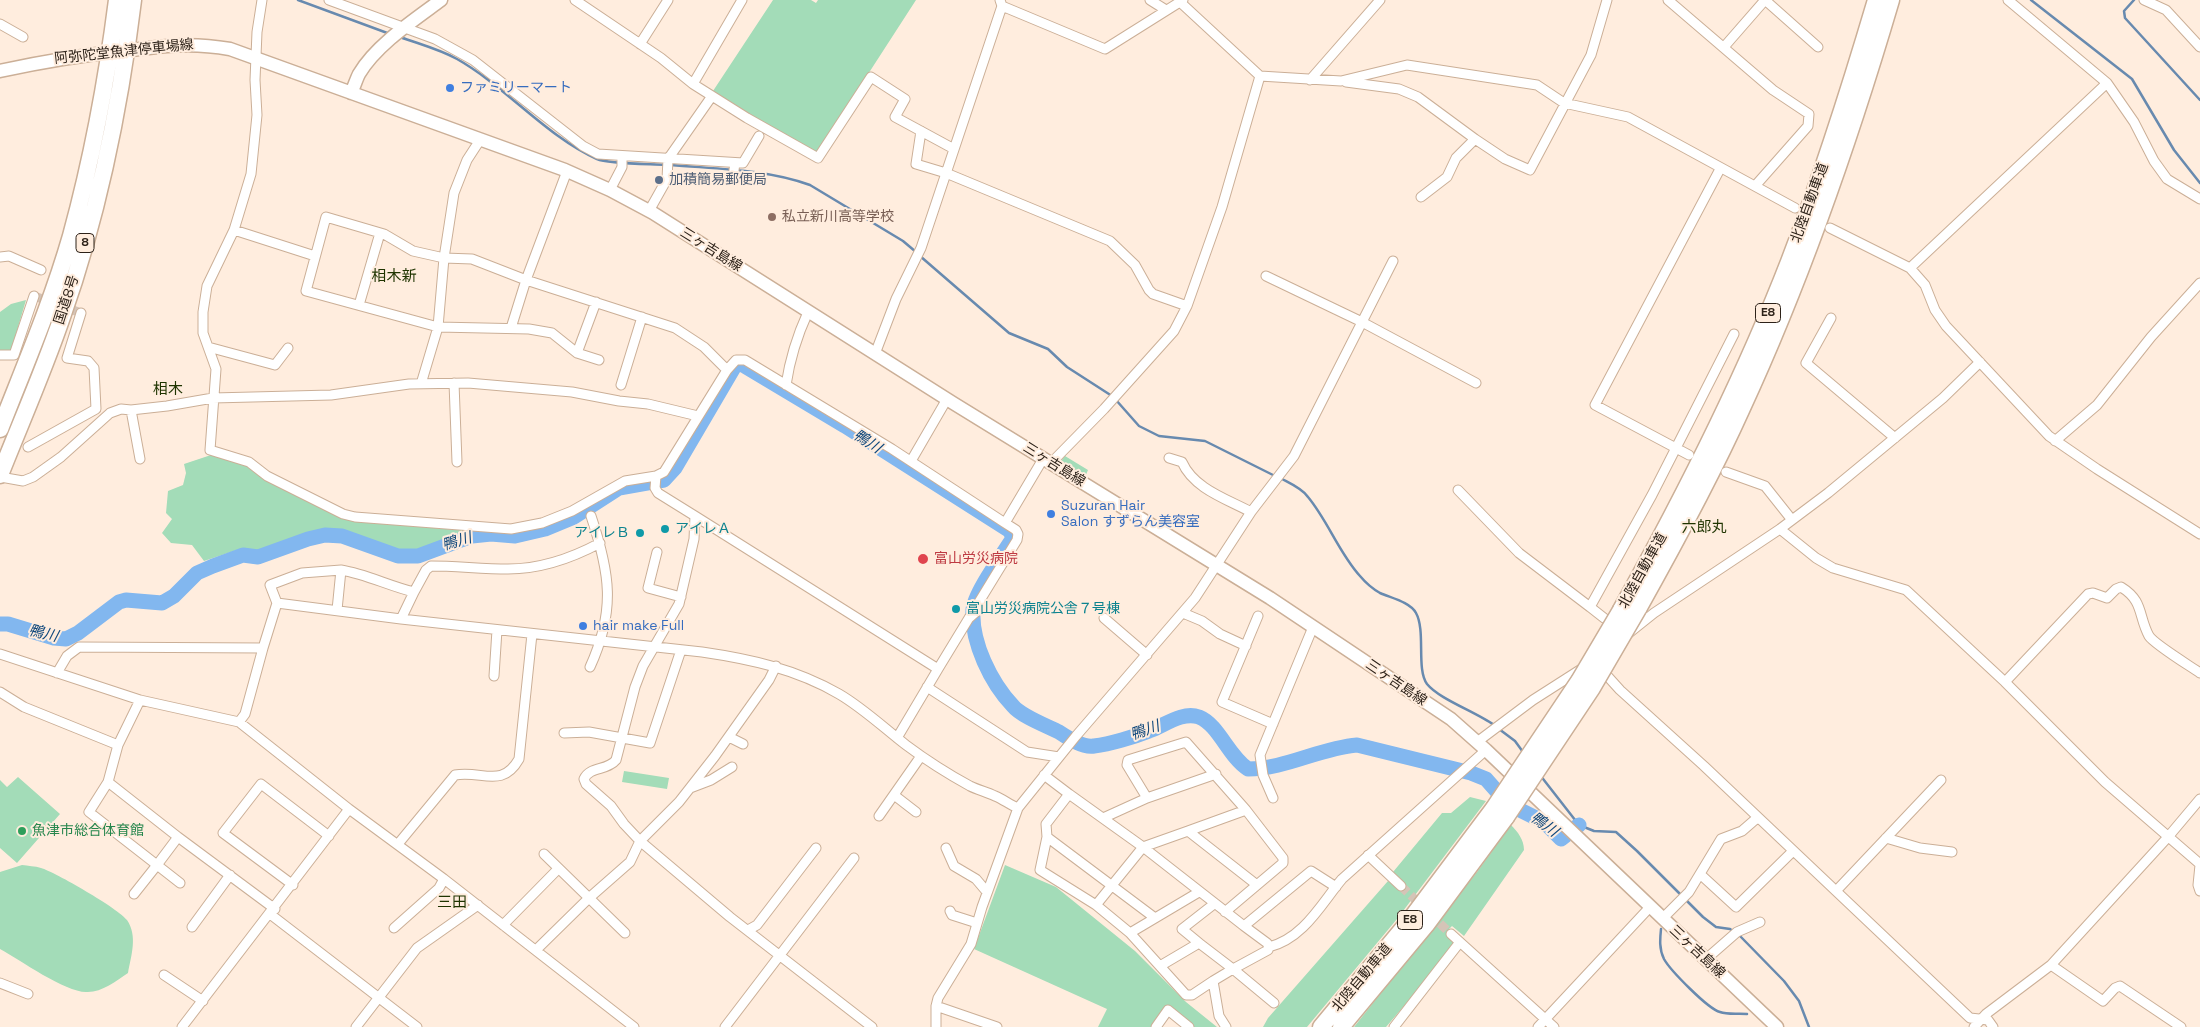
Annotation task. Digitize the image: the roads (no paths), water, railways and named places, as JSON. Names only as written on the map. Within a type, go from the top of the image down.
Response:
[{"type":"highway","name":"国道8号","points":[[0,429],[47,308],[70,237],[86,176],[109,52],[116,0]]},
{"type":"highway","name":"国道8号","points":[[0,476],[62,317],[86,240],[102,176],[127,50],[133,0]]},
{"type":"highway","name":"北陸自動車道","points":[[1341,1027],[1426,925],[1500,813],[1621,610],[1698,468],[1760,332],[1812,201],[1841,118],[1876,0]]},
{"type":"highway","name":"北陸自動車道","points":[[1321,1027],[1500,813],[1592,688],[1638,610],[1710,476],[1773,338],[1828,199],[1891,0]]},
{"type":"main road","points":[[351,92],[359,74],[374,56],[403,29],[441,0]]},
{"type":"main road","name":"阿弥陀堂魚津停車場線","points":[[0,71],[41,62],[109,52],[168,45],[202,44],[230,49],[351,92]]},
{"type":"main road","name":"三ヶ吉島線","points":[[351,92],[567,172],[610,190],[649,211],[947,399],[1216,564],[1313,627],[1450,719],[1481,746],[1777,1027]]},
{"type":"street","points":[[262,0],[257,32],[255,80],[257,115],[251,174],[234,230],[207,286],[203,312],[203,332],[216,369],[210,450],[249,462],[267,476],[343,514],[355,517],[510,529],[542,523],[572,511],[624,481],[656,476],[664,472],[726,370],[736,360],[745,360],[911,461],[1016,530],[1018,534],[1017,540],[979,602],[977,612],[969,618],[897,738]]},
{"type":"street","points":[[329,0],[434,39],[473,60],[583,146],[598,154],[743,163],[759,136]]},
{"type":"street","points":[[575,0],[661,58],[693,84],[747,118],[818,158],[871,78],[905,99],[895,117],[954,149]]},
{"type":"street","points":[[640,44],[668,0]]},
{"type":"street","points":[[693,84],[742,0]]},
{"type":"street","points":[[1150,0],[1166,10]]},
{"type":"street","points":[[1310,80],[1380,0]]},
{"type":"street","points":[[875,354],[896,299],[921,248],[1001,3],[1105,49],[1181,1],[1260,76],[1341,81],[1399,89],[1418,97],[1505,159],[1530,170],[1564,102],[1591,54],[1608,0]]},
{"type":"street","points":[[1668,0],[1774,90],[1809,114],[1808,126],[1755,186]]},
{"type":"street","points":[[1724,47],[1765,0],[1818,47]]},
{"type":"street","points":[[2008,0],[2107,83],[2134,122],[2154,161],[2167,179],[2200,199]]},
{"type":"street","points":[[2144,0],[2166,10],[2200,47]]},
{"type":"street","points":[[0,24],[23,38]]},
{"type":"street","points":[[1341,81],[1406,65],[1537,85],[1564,102],[1628,117],[1795,208]]},
{"type":"street","points":[[1005,523],[1047,461],[1155,354],[1174,331],[1187,306],[1222,206],[1260,76]]},
{"type":"street","points":[[1910,268],[2107,83]]},
{"type":"street","points":[[649,211],[668,179],[668,159],[712,96]]},
{"type":"street","points":[[921,131],[916,164],[946,174],[1110,241],[1135,265],[1153,294],[1187,306]]},
{"type":"street","points":[[1421,197],[1447,177],[1456,158],[1475,139]]},
{"type":"street","points":[[422,384],[438,327],[444,258],[454,193],[467,160],[480,140]]},
{"type":"street","points":[[610,190],[622,167],[622,156]]},
{"type":"street","points":[[734,177],[735,162]]},
{"type":"street","points":[[1689,455],[1595,405],[1720,168]]},
{"type":"street","points":[[511,328],[526,280],[567,172]]},
{"type":"street","points":[[600,360],[577,353],[552,333],[511,328],[438,327],[306,291],[326,217],[380,233],[413,251],[444,258],[472,259],[526,280],[674,328],[704,347],[726,370]]},
{"type":"street","points":[[1830,228],[1910,268],[1925,285],[1935,310],[1946,326],[2055,441],[2200,534]]},
{"type":"street","points":[[234,230],[315,256]]},
{"type":"street","points":[[359,305],[380,233]]},
{"type":"street","points":[[0,257],[10,256],[41,270]]},
{"type":"street","points":[[936,1027],[938,998],[971,944],[1018,808],[1059,757],[1195,598],[1251,512],[1294,456],[1394,261]]},
{"type":"street","points":[[1266,276],[1362,322],[1476,383]]},
{"type":"street","points":[[2055,441],[2097,405],[2150,338],[2200,283]]},
{"type":"street","points":[[0,355],[14,355],[34,296]]},
{"type":"street","points":[[577,353],[596,302]]},
{"type":"street","points":[[786,385],[790,358],[808,312]]},
{"type":"street","points":[[28,447],[96,409],[94,368],[88,361],[67,358],[81,313]]},
{"type":"street","points":[[621,385],[642,317]]},
{"type":"street","points":[[1831,318],[1806,363],[1895,438]]},
{"type":"street","points":[[1590,607],[1652,495],[1734,334]]},
{"type":"street","points":[[208,347],[275,365],[288,348]]},
{"type":"street","points":[[1069,794],[1046,824],[1047,837],[1040,870],[1096,905],[1130,933],[1186,996],[1192,995],[1300,930],[1324,904],[1336,886],[1481,746],[1533,700],[1594,662],[1654,613],[1792,520],[1943,398],[1980,362]]},
{"type":"street","points":[[0,476],[23,481],[33,477],[61,457],[110,413],[121,409],[131,410],[213,398],[331,395],[375,388],[454,383],[572,392],[619,401],[648,404],[698,416]]},
{"type":"street","points":[[454,383],[458,462]]},
{"type":"street","points":[[911,461],[947,399]]},
{"type":"street","points":[[131,410],[140,459]]},
{"type":"street","points":[[1169,458],[1182,462],[1186,471],[1205,488],[1251,512]]},
{"type":"street","points":[[1726,472],[1765,486],[1792,520]]},
{"type":"street","points":[[656,476],[655,488],[658,493],[938,669]]},
{"type":"street","points":[[1458,490],[1519,553],[1604,618]]},
{"type":"street","points":[[590,667],[602,641],[607,583],[605,564],[591,516]]},
{"type":"street","points":[[695,516],[694,539],[681,597],[672,618],[643,666],[635,687],[616,760],[613,764],[591,771],[584,779],[586,784],[611,806],[640,841],[748,930],[872,1027]]},
{"type":"street","points":[[1780,529],[1816,558],[1833,568],[1906,590],[2005,682],[2105,782],[2200,865],[2198,885],[2200,891]]},
{"type":"street","points":[[401,619],[426,570],[431,566],[523,568],[565,558],[600,544]]},
{"type":"street","points":[[658,552],[648,588],[681,597]]},
{"type":"street","points":[[240,722],[245,714],[277,603],[270,586],[302,573],[341,570],[357,572],[393,587],[414,592]]},
{"type":"street","points":[[337,610],[341,570]]},
{"type":"street","points":[[2005,682],[2088,594],[2093,593],[2107,598],[2116,589],[2121,587],[2132,594],[2140,606],[2150,638],[2200,673]]},
{"type":"street","points":[[277,603],[532,634],[656,646],[746,658],[776,666],[796,673],[840,694],[922,756],[972,787],[1018,808]]},
{"type":"street","points":[[1183,613],[1202,621],[1220,634],[1246,646]]},
{"type":"street","points":[[1258,616],[1222,702],[1273,724]]},
{"type":"street","points":[[1104,618],[1147,655]]},
{"type":"street","points":[[1273,798],[1263,775],[1260,754],[1313,627]]},
{"type":"street","points":[[494,676],[498,630]]},
{"type":"street","points":[[398,844],[454,775],[464,773],[502,776],[513,769],[519,759],[532,634]]},
{"type":"street","points":[[57,673],[67,656],[79,647],[263,648]]},
{"type":"street","points":[[564,733],[588,732],[650,743],[681,650]]},
{"type":"street","points":[[0,654],[140,700],[240,722],[349,809],[478,905],[634,1027]]},
{"type":"street","points":[[1594,662],[1620,690],[1977,1024]]},
{"type":"street","points":[[536,950],[589,898],[630,862],[640,841],[689,789],[729,737],[769,680],[776,666]]},
{"type":"street","points":[[927,687],[1027,752],[1059,757]]},
{"type":"street","points":[[0,692],[24,707],[118,745]]},
{"type":"street","points":[[140,700],[118,745],[108,782],[89,812],[180,883]]},
{"type":"street","points":[[729,737],[743,744]]},
{"type":"street","points":[[1147,798],[1127,765],[1128,760],[1186,742],[1216,774],[1283,858],[1283,863],[1225,912]]},
{"type":"street","points":[[879,816],[922,756]]},
{"type":"street","points":[[689,789],[710,780],[732,767]]},
{"type":"street","points":[[1103,818],[1147,798],[1216,774]]},
{"type":"street","points":[[1044,775],[1143,847],[1214,904],[1267,943],[1269,947]]},
{"type":"street","points":[[1836,891],[1941,780]]},
{"type":"street","points":[[108,782],[230,876],[417,1027]]},
{"type":"street","points":[[293,885],[223,833],[261,784],[329,836]]},
{"type":"street","points":[[894,795],[916,812]]},
{"type":"street","points":[[1977,1024],[2051,965],[2168,837],[2200,799]]},
{"type":"street","points":[[182,1027],[293,885],[349,809]]},
{"type":"street","points":[[1096,905],[1143,847],[1246,810]]},
{"type":"street","points":[[1662,919],[1689,892],[1721,839],[1742,831],[1757,818]]},
{"type":"street","points":[[1188,831],[1257,885]]},
{"type":"street","points":[[134,894],[178,837]]},
{"type":"street","points":[[1047,837],[1155,918]]},
{"type":"street","points":[[1886,838],[1920,848],[1952,852]]},
{"type":"street","points":[[748,930],[757,925],[816,848]]},
{"type":"street","points":[[946,848],[954,866],[976,879],[988,892]]},
{"type":"street","points":[[1700,874],[1736,907],[1793,851]]},
{"type":"street","points":[[544,854],[625,933]]},
{"type":"street","points":[[1368,855],[1401,886]]},
{"type":"street","points":[[725,1027],[854,858]]},
{"type":"street","points":[[503,925],[558,869]]},
{"type":"street","points":[[1244,926],[1311,872],[1336,886]]},
{"type":"street","points":[[192,927],[230,876]]},
{"type":"street","points":[[394,928],[438,888],[444,879]]},
{"type":"street","points":[[1130,933],[1199,892]]},
{"type":"street","points":[[1214,904],[1182,929],[1274,1003]]},
{"type":"street","points":[[356,1027],[417,948],[478,905]]},
{"type":"street","points":[[1538,1027],[1650,907]]},
{"type":"street","points":[[950,911],[952,915],[977,924]]},
{"type":"street","points":[[1705,960],[1737,932],[1760,922]]},
{"type":"street","points":[[1451,934],[1554,1027]]},
{"type":"street","points":[[1394,1027],[1460,942]]},
{"type":"street","points":[[1160,966],[1199,943]]},
{"type":"street","points":[[2051,965],[2103,1001],[2115,988],[2120,986],[2181,1027]]},
{"type":"street","points":[[164,975],[202,1001]]},
{"type":"street","points":[[1213,982],[1219,1016],[1226,1027]]},
{"type":"street","points":[[0,983],[28,994]]},
{"type":"street","points":[[936,1006],[997,1027]]},
{"type":"street","points":[[1156,1027],[1168,1010],[1189,1027]]},
{"type":"street","points":[[1977,1024],[1988,1020],[1993,1027]]},
{"type":"waterway","points":[[298,0],[390,34]]},
{"type":"waterway","points":[[2031,0],[2132,79],[2174,150],[2200,183]]},
{"type":"waterway","points":[[2134,0],[2124,11],[2125,18],[2200,100]]},
{"type":"waterway","points":[[400,37],[450,55],[475,70],[543,125],[597,159],[619,163],[665,165]]},
{"type":"waterway","points":[[671,165],[759,173],[810,185],[903,241],[916,252]]},
{"type":"waterway","points":[[920,256],[1009,333],[1048,349],[1067,367],[1112,396]]},
{"type":"waterway","name":"鴨川","points":[[0,624],[8,624],[54,638],[66,639],[78,633],[119,602],[126,600],[162,603],[174,596],[197,573],[213,566],[243,555],[258,557],[308,539],[325,535],[342,536],[398,556],[418,556],[472,536],[491,534],[515,536],[545,529],[574,517],[619,488],[664,480],[675,468],[736,364],[743,365],[845,426],[1010,531],[1013,538],[978,594],[973,610],[973,622],[979,648],[990,674],[1005,697],[1017,710],[1028,717],[1085,746],[1107,744],[1136,736],[1180,717],[1199,717],[1212,727],[1235,757],[1248,769],[1275,766],[1330,750],[1357,745],[1471,773],[1486,779],[1508,804],[1544,822],[1561,839],[1579,825]]},
{"type":"waterway","points":[[1116,400],[1139,426],[1159,436],[1205,441],[1275,476]]},
{"type":"waterway","points":[[1280,478],[1302,491],[1315,506],[1346,557],[1364,581],[1380,593],[1409,606],[1416,613],[1420,630],[1422,669],[1427,684],[1440,695],[1494,725]]},
{"type":"waterway","points":[[1499,729],[1515,741],[1523,752]]},
{"type":"waterway","points":[[1540,775],[1579,825],[1594,831],[1616,832],[1703,917],[1716,927],[1730,929],[1740,936],[1784,981],[1799,1001],[1809,1027]]},
{"type":"waterway","points":[[1661,929],[1662,955],[1674,972],[1690,989],[1707,1004],[1720,1012],[1747,1014]]},
{"type":"tunnel","points":[[34,296],[81,313]]},
{"type":"tunnel","points":[[1401,886],[1451,934]]},
{"type":"place","name":"ファミリーマート","points":[[450,88]]},
{"type":"place","name":"加積簡易郵便局","points":[[659,180]]},
{"type":"place","name":"私立新川高等学校","points":[[772,217]]},
{"type":"place","name":"Suzuran Hair Salon すずらん美容室","points":[[1051,514]]},
{"type":"place","name":"アイレＡ","points":[[665,529]]},
{"type":"place","name":"アイレＢ","points":[[640,533]]},
{"type":"place","name":"富山労災病院","points":[[923,559]]},
{"type":"place","name":"富山労災病院公舎７号棟","points":[[956,609]]},
{"type":"place","name":"hair make Full","points":[[583,626]]},
{"type":"place","name":"魚津市総合体育館","points":[[22,831]]},
{"type":"district","name":"相木新","points":[[394,277]]},
{"type":"district","name":"相木","points":[[168,390]]},
{"type":"district","name":"六郎丸","points":[[1704,528]]},
{"type":"district","name":"三田","points":[[452,903]]}]
